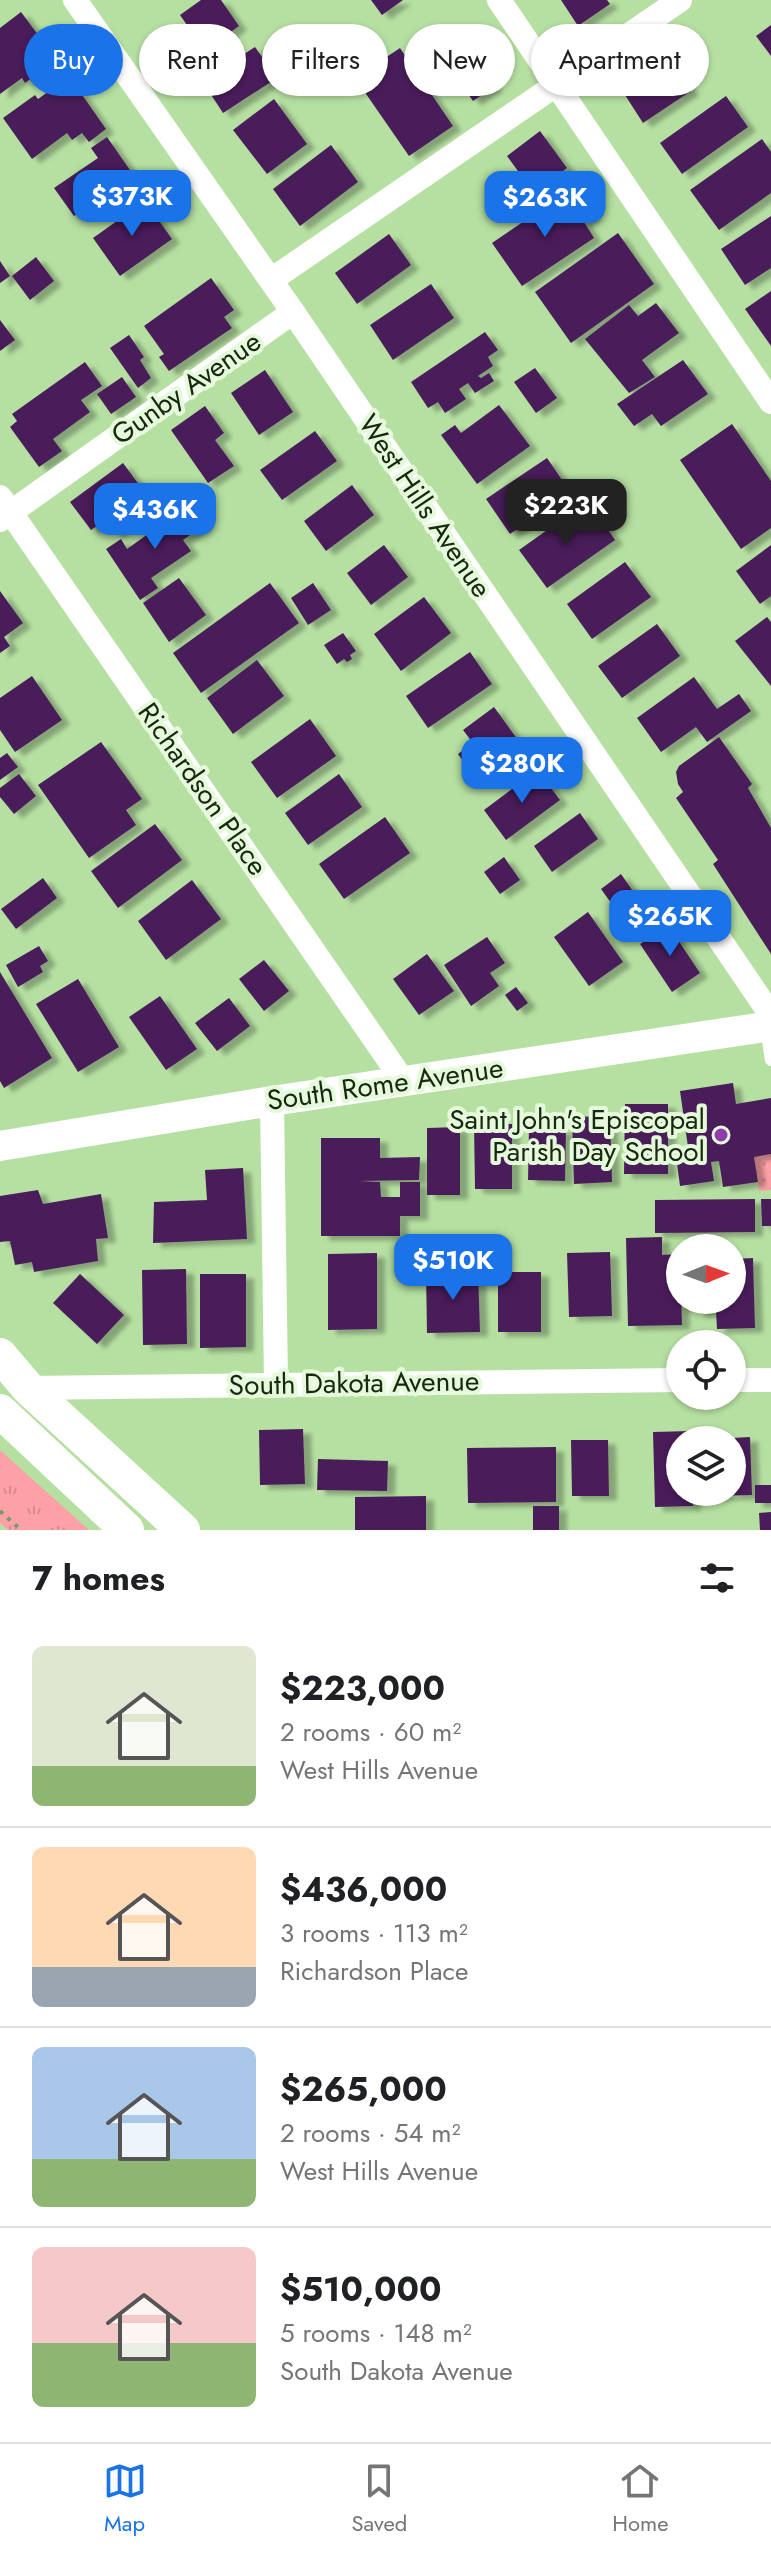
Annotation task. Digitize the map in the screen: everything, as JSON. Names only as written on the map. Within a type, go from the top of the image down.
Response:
[{"type":"main road","points":[[0,1355],[28,1388],[183,1530]]},
{"type":"main road","points":[[0,1411],[127,1530]]},
{"type":"street","name":"West Hills Avenue","points":[[75,0],[293,312],[769,1023]]},
{"type":"street","points":[[499,0],[531,47]]},
{"type":"street","points":[[645,24],[680,0]]},
{"type":"street","points":[[271,280],[539,96]]},
{"type":"street","points":[[564,96],[771,402]]},
{"type":"street","name":"Gunby Avenue","points":[[4,510],[293,312]]},
{"type":"street","name":"Richardson Place","points":[[4,510],[404,1082]]},
{"type":"street","name":"South Rome Avenue","points":[[0,1146],[769,1023]]},
{"type":"street","points":[[272,1101],[276,1384]]},
{"type":"street","name":"South Dakota Avenue","points":[[28,1388],[666,1380]]},
{"type":"street","points":[[746,1380],[771,1380]]},
{"type":"lane","points":[[769,1023],[771,1060]]},
{"type":"path","points":[[0,1511],[21,1530]]},
{"type":"green space","points":[[771,1154],[771,1190],[759,1191],[754,1157]]},
{"type":"green space","points":[[0,1450],[89,1530],[8,1530],[0,1523]]},
{"type":"building","points":[[201,0],[221,0],[238,24],[186,24],[180,15]]},
{"type":"building","points":[[371,0],[403,0],[382,15]]},
{"type":"building","points":[[561,0],[607,0],[610,4],[581,24],[577,24]]},
{"type":"building","points":[[21,12],[30,24],[24,24],[24,81],[22,78],[0,94],[0,28]]},
{"type":"building","points":[[771,25],[771,56],[756,36]]},
{"type":"building","points":[[255,47],[262,57],[262,88],[223,113],[212,96],[246,96],[246,53]]},
{"type":"building","points":[[400,48],[404,54],[404,96],[433,96],[453,126],[409,156],[367,96],[388,96],[388,56]]},
{"type":"building","points":[[34,96],[38,99],[42,96],[83,96],[106,129],[89,142],[82,133],[72,140],[67,133],[32,159],[3,118]]},
{"type":"building","points":[[626,96],[684,96],[643,123]]},
{"type":"building","points":[[726,96],[748,127],[682,174],[660,143]]},
{"type":"building","points":[[274,99],[307,144],[267,174],[233,130]]},
{"type":"building","points":[[540,131],[567,168],[534,193],[507,156]]},
{"type":"building","points":[[107,137],[139,183],[112,202],[107,194],[74,216],[54,188],[98,158],[91,148]]},
{"type":"building","points":[[762,139],[771,152],[771,193],[719,230],[690,190]]},
{"type":"building","points":[[331,145],[358,182],[300,226],[273,189]]},
{"type":"building","points":[[564,194],[575,209],[584,203],[593,216],[584,222],[594,238],[522,286],[492,243]]},
{"type":"building","points":[[145,201],[172,239],[120,276],[93,238]]},
{"type":"building","points":[[771,216],[771,268],[745,285],[721,249]]},
{"type":"building","points":[[618,233],[654,284],[571,343],[535,292]]},
{"type":"building","points":[[389,234],[411,265],[357,304],[335,273]]},
{"type":"building","points":[[36,257],[54,281],[30,300],[12,276]]},
{"type":"building","points":[[0,261],[10,276],[0,283]]},
{"type":"building","points":[[211,278],[234,310],[224,317],[232,328],[169,371],[159,357],[164,354],[144,326]]},
{"type":"building","points":[[431,284],[454,318],[393,360],[370,325]]},
{"type":"building","points":[[771,291],[771,346],[745,309]]},
{"type":"building","points":[[656,303],[679,333],[642,360],[655,377],[629,393],[585,339],[629,305],[638,316]]},
{"type":"building","points":[[0,320],[15,340],[0,351]]},
{"type":"building","points":[[485,332],[498,350],[488,357],[493,366],[478,376],[481,378],[489,373],[494,381],[475,393],[468,383],[459,389],[466,399],[445,413],[438,402],[428,408],[411,382]]},
{"type":"building","points":[[129,335],[144,357],[140,360],[151,378],[138,388],[110,348]]},
{"type":"building","points":[[683,360],[708,394],[661,426],[652,414],[634,426],[617,404]]},
{"type":"building","points":[[85,362],[102,386],[81,400],[90,412],[53,439],[62,451],[39,467],[10,427],[17,421],[12,414]]},
{"type":"building","points":[[535,368],[557,398],[536,413],[514,382]]},
{"type":"building","points":[[265,370],[293,412],[259,435],[231,393]]},
{"type":"building","points":[[122,377],[136,397],[111,414],[97,394]]},
{"type":"building","points":[[499,405],[530,446],[477,484],[441,435],[455,425],[461,433]]},
{"type":"building","points":[[205,406],[224,433],[215,440],[234,466],[208,483],[171,430]]},
{"type":"building","points":[[732,424],[771,481],[771,528],[741,549],[680,460]]},
{"type":"building","points":[[315,431],[337,461],[282,500],[260,470]]},
{"type":"building","points":[[547,458],[571,493],[510,534],[486,499]]},
{"type":"building","points":[[123,463],[154,505],[115,534],[104,521],[91,530],[70,502]]},
{"type":"building","points":[[352,485],[374,515],[326,551],[304,521]]},
{"type":"building","points":[[190,504],[204,525],[183,540],[191,551],[151,578],[158,588],[140,600],[106,549],[121,539],[127,549]]},
{"type":"building","points":[[574,511],[583,523],[597,514],[615,540],[547,588],[519,550]]},
{"type":"building","points":[[384,545],[408,577],[371,605],[347,573]]},
{"type":"building","points":[[771,545],[771,596],[760,604],[736,571]]},
{"type":"building","points":[[625,562],[651,597],[592,639],[567,604]]},
{"type":"building","points":[[179,578],[206,615],[169,642],[143,603]]},
{"type":"building","points":[[270,583],[299,623],[201,693],[173,653]]},
{"type":"building","points":[[313,583],[331,610],[308,625],[291,598]]},
{"type":"building","points":[[0,591],[23,623],[4,637],[10,646],[0,653]]},
{"type":"building","points":[[424,597],[451,633],[401,671],[374,634]]},
{"type":"building","points":[[767,617],[771,622],[771,686],[735,641]]},
{"type":"building","points":[[657,624],[680,656],[622,698],[598,666]]},
{"type":"building","points":[[343,633],[356,651],[350,655],[352,659],[347,662],[344,659],[337,664],[324,645]]},
{"type":"building","points":[[470,652],[492,684],[428,728],[406,696]]},
{"type":"building","points":[[257,660],[284,696],[233,734],[207,698]]},
{"type":"building","points":[[32,676],[62,720],[15,752],[0,730],[0,698]]},
{"type":"building","points":[[694,677],[717,709],[739,694],[751,711],[707,742],[696,727],[661,752],[637,718]]},
{"type":"building","points":[[494,707],[523,747],[477,781],[458,754],[473,743],[463,730]]},
{"type":"building","points":[[310,719],[336,756],[277,798],[251,762]]},
{"type":"building","points":[[719,737],[752,784],[748,788],[771,828],[771,954],[713,864],[718,860],[676,798],[683,792],[676,772],[679,766]]},
{"type":"building","points":[[101,742],[142,799],[126,810],[136,825],[89,858],[38,785]]},
{"type":"building","points":[[7,753],[18,767],[0,780],[0,758]]},
{"type":"building","points":[[537,770],[560,800],[506,840],[484,810]]},
{"type":"building","points":[[19,774],[36,796],[14,814],[0,797],[0,788]]},
{"type":"building","points":[[339,774],[362,807],[308,845],[285,813]]},
{"type":"building","points":[[580,813],[598,839],[552,872],[534,846]]},
{"type":"building","points":[[385,817],[410,853],[344,899],[319,864]]},
{"type":"building","points":[[155,824],[182,860],[118,908],[91,871]]},
{"type":"building","points":[[504,857],[520,880],[500,894],[484,872]]},
{"type":"building","points":[[621,874],[637,897],[617,911],[601,889]]},
{"type":"building","points":[[43,878],[57,898],[16,929],[1,909]]},
{"type":"building","points":[[192,880],[221,919],[166,960],[138,921]]},
{"type":"building","points":[[588,912],[623,962],[589,986],[554,937]]},
{"type":"building","points":[[668,925],[700,973],[672,992],[640,944]]},
{"type":"building","points":[[487,937],[505,963],[490,973],[499,986],[471,1006],[444,965]]},
{"type":"building","points":[[39,946],[48,961],[40,966],[43,972],[18,987],[6,965]]},
{"type":"building","points":[[427,954],[454,991],[419,1015],[393,979]]},
{"type":"building","points":[[264,960],[289,991],[264,1011],[239,979]]},
{"type":"building","points":[[0,972],[52,1058],[4,1088],[0,1081]]},
{"type":"building","points":[[78,979],[119,1047],[78,1072],[36,1004]]},
{"type":"building","points":[[516,987],[528,1003],[517,1011],[505,995]]},
{"type":"building","points":[[160,996],[197,1049],[166,1070],[129,1017]]},
{"type":"building","points":[[229,998],[250,1026],[217,1051],[195,1023]]},
{"type":"building","points":[[733,1083],[736,1104],[771,1098],[771,1154],[754,1157],[758,1182],[723,1187],[719,1161],[711,1162],[714,1181],[680,1186],[676,1156],[689,1154],[680,1091]]},
{"type":"building","points":[[625,1104],[668,1104],[668,1174],[624,1174]]},
{"type":"building","points":[[610,1116],[612,1182],[574,1184],[572,1117]]},
{"type":"building","points":[[474,1124],[512,1124],[512,1189],[475,1189]]},
{"type":"building","points":[[460,1127],[460,1195],[427,1195],[427,1128]]},
{"type":"building","points":[[529,1128],[566,1129],[565,1181],[528,1180]]},
{"type":"building","points":[[321,1138],[380,1138],[380,1158],[420,1157],[419,1180],[359,1181],[380,1182],[381,1197],[400,1197],[400,1182],[420,1182],[420,1216],[400,1216],[400,1236],[321,1236]]},
{"type":"building","points":[[243,1168],[247,1239],[153,1243],[154,1202],[207,1200],[205,1170]]},
{"type":"building","points":[[38,1190],[43,1204],[101,1194],[108,1238],[96,1239],[98,1261],[34,1272],[32,1262],[15,1265],[10,1241],[0,1242],[0,1196]]},
{"type":"building","points":[[755,1199],[755,1232],[655,1233],[655,1200]]},
{"type":"building","points":[[761,1199],[771,1199],[771,1226],[762,1226]]},
{"type":"building","points":[[662,1237],[662,1255],[666,1255],[666,1314],[682,1314],[682,1325],[628,1326],[626,1238]]},
{"type":"building","points":[[422,1239],[453,1239],[453,1266],[422,1266]]},
{"type":"building","points":[[610,1252],[612,1316],[569,1317],[567,1253]]},
{"type":"building","points":[[377,1253],[377,1329],[328,1330],[328,1254]]},
{"type":"building","points":[[746,1258],[753,1258],[755,1328],[717,1329],[716,1314],[746,1314]]},
{"type":"building","points":[[186,1269],[187,1344],[143,1345],[142,1270]]},
{"type":"building","points":[[478,1270],[480,1332],[427,1333],[426,1271]]},
{"type":"building","points":[[498,1272],[541,1272],[541,1332],[498,1332]]},
{"type":"building","points":[[80,1274],[124,1315],[97,1344],[53,1303]]},
{"type":"building","points":[[200,1274],[246,1274],[246,1347],[200,1348]]},
{"type":"building","points":[[303,1429],[305,1484],[260,1485],[259,1430]]},
{"type":"building","points":[[653,1432],[666,1432],[666,1506],[693,1506],[655,1507]]},
{"type":"building","points":[[746,1437],[750,1437],[752,1495],[746,1495]]},
{"type":"building","points":[[571,1440],[608,1440],[609,1496],[572,1496]]},
{"type":"building","points":[[556,1447],[556,1502],[468,1503],[467,1448]]},
{"type":"building","points":[[318,1459],[388,1461],[387,1491],[317,1490]]},
{"type":"building","points":[[755,1485],[771,1485],[771,1503],[755,1503]]},
{"type":"building","points":[[426,1496],[426,1530],[355,1530],[355,1497]]},
{"type":"building","points":[[533,1506],[559,1506],[559,1530],[533,1530]]},
{"type":"building","points":[[771,1512],[771,1530],[760,1530],[759,1513]]},
{"type":"place","name":"Saint John's Episcopal Parish Day School","points":[[721,1135]]}]
